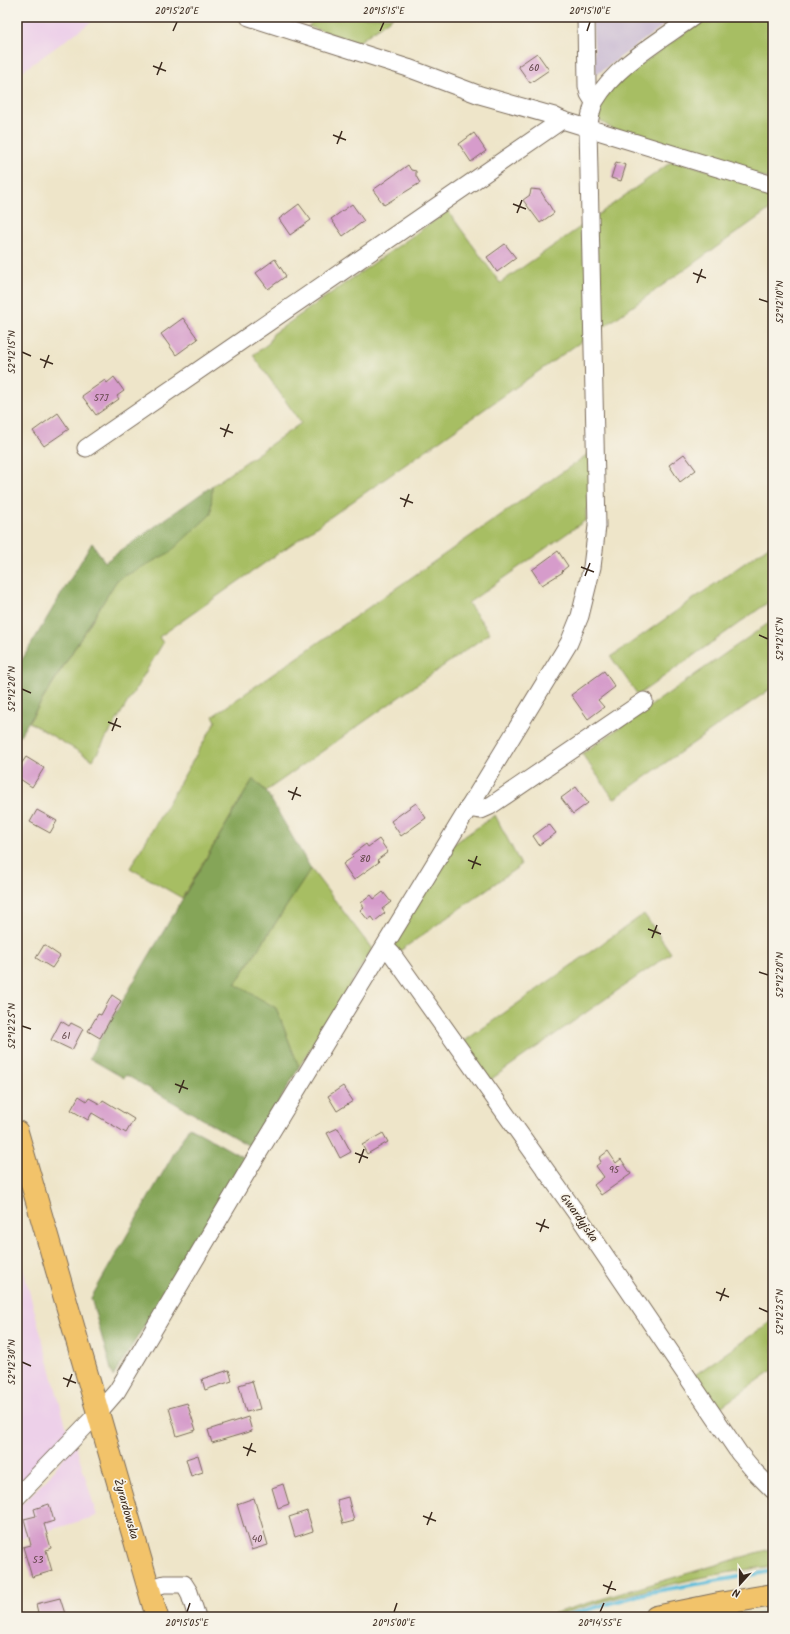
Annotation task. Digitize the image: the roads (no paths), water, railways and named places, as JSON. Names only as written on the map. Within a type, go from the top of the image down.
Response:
[{"type":"main road","name":"Żyrardowska","points":[[17,1132],[153,1607]]},
{"type":"main road","points":[[656,1617],[718,1604],[773,1595]]},
{"type":"street","points":[[249,17],[385,60],[480,95],[554,116],[562,120],[773,185]]},
{"type":"street","points":[[586,17],[587,86],[589,94],[594,102]]},
{"type":"street","points":[[17,1497],[97,1414],[116,1391],[256,1157],[569,643],[580,616],[592,568],[597,526],[588,128],[594,102],[606,86],[626,65],[693,17]]},
{"type":"street","points":[[86,448],[562,120]]},
{"type":"street","points":[[468,808],[481,810],[490,806],[644,701]]},
{"type":"street","name":"Gwardyjska","points":[[385,947],[392,954],[579,1217],[739,1453],[773,1490]]},
{"type":"street","points":[[153,1607],[164,1584],[184,1584],[189,1592],[197,1617]]},
{"type":"waterway","points":[[562,1617],[650,1592],[773,1571]]},
{"type":"waterway","points":[[748,1617],[773,1614]]}]
